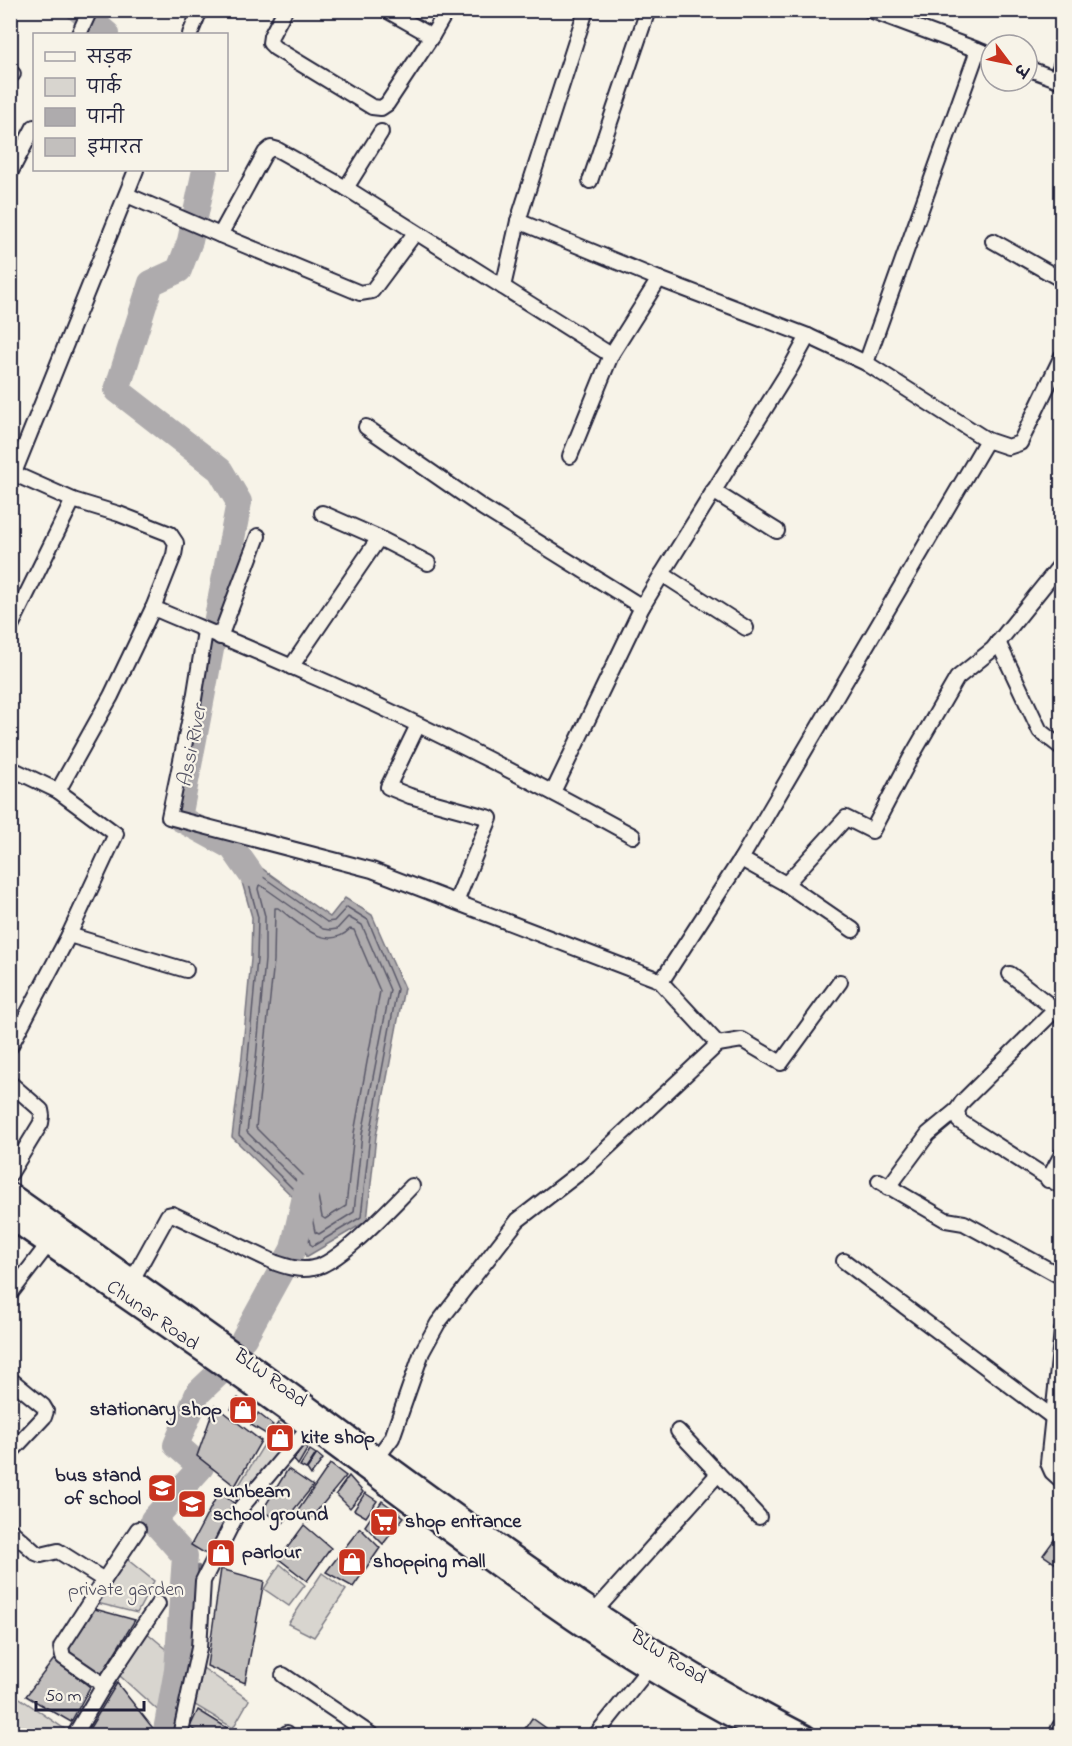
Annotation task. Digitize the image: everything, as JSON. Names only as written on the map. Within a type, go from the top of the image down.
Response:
[{"type":"main road","name":"BLW Road","points":[[10,1194],[54,1236],[132,1280],[216,1351],[314,1421],[376,1458],[499,1556],[595,1611],[655,1661],[730,1696],[805,1736]]},
{"type":"main road","name":"Chunar Road","points":[[10,1217],[54,1236],[216,1351]]},
{"type":"main road","points":[[314,1421],[499,1556],[542,1599],[655,1661],[724,1713],[771,1736]]},
{"type":"street","points":[[79,33],[90,10]]},
{"type":"street","points":[[190,33],[200,10]]},
{"type":"street","points":[[285,10],[271,36],[270,43],[372,107],[381,108],[387,104],[447,10]]},
{"type":"street","points":[[386,10],[432,36]]},
{"type":"street","points":[[502,287],[518,221],[586,10]]},
{"type":"street","points":[[590,181],[648,10]]},
{"type":"street","points":[[870,10],[979,50]]},
{"type":"street","points":[[1039,72],[1059,80],[1062,62]]},
{"type":"street","points":[[866,363],[979,68]]},
{"type":"street","points":[[10,173],[33,129]]},
{"type":"street","points":[[346,188],[381,132]]},
{"type":"street","points":[[220,235],[265,153],[271,148],[278,150],[346,188],[612,355]]},
{"type":"street","points":[[58,791],[111,696],[153,609],[174,555],[176,543],[171,534],[119,514],[73,500],[12,472],[136,171]]},
{"type":"street","points":[[126,195],[360,293],[372,291],[415,233]]},
{"type":"street","points":[[518,221],[659,279],[808,336],[866,363],[987,440],[1008,447],[1020,443],[1062,356]]},
{"type":"street","points":[[993,241],[1062,280]]},
{"type":"street","points":[[570,456],[612,355],[659,279]]},
{"type":"street","points":[[553,792],[642,607],[808,336]]},
{"type":"street","points":[[366,427],[483,508],[642,607]]},
{"type":"street","points":[[659,980],[665,978],[741,859],[987,440]]},
{"type":"street","points":[[713,490],[777,531]]},
{"type":"street","points":[[10,628],[73,500]]},
{"type":"street","points":[[322,513],[428,563]]},
{"type":"street","points":[[220,637],[258,536]]},
{"type":"street","points":[[291,666],[379,538]]},
{"type":"street","points":[[786,884],[846,818],[873,831],[910,759],[957,678],[993,649],[1062,563]]},
{"type":"street","points":[[663,574],[746,628]]},
{"type":"street","points":[[10,595],[25,600]]},
{"type":"street","points":[[153,609],[291,666],[418,725],[553,792],[633,836]]},
{"type":"street","points":[[205,631],[194,699],[169,817],[372,870],[659,980],[718,1044]]},
{"type":"street","points":[[998,642],[1040,731],[1062,748]]},
{"type":"street","points":[[418,725],[388,787],[410,796],[490,818],[456,902]]},
{"type":"street","points":[[10,768],[58,791],[116,834],[69,935],[10,1047]]},
{"type":"street","points":[[741,859],[786,884],[853,930]]},
{"type":"street","points":[[69,935],[186,970]]},
{"type":"street","points":[[1010,974],[1058,1012],[963,1101],[957,1110],[928,1134],[884,1184],[946,1220],[964,1222],[1062,1277]]},
{"type":"street","points":[[376,1458],[392,1438],[422,1352],[438,1323],[518,1221],[588,1166],[718,1044],[742,1040],[781,1063],[840,982]]},
{"type":"street","points":[[10,1083],[41,1110],[42,1116],[41,1123],[10,1174]]},
{"type":"street","points":[[957,1110],[959,1120],[1062,1187]]},
{"type":"street","points":[[1048,1180],[1062,1154]]},
{"type":"street","points":[[132,1280],[166,1218],[172,1214],[283,1265],[314,1268],[360,1237],[412,1186]]},
{"type":"street","points":[[10,1294],[54,1236]]},
{"type":"street","points":[[844,1261],[1052,1416]]},
{"type":"street","points":[[1062,1331],[1048,1463],[1052,1472],[1062,1481]]},
{"type":"street","points":[[10,1379],[46,1411],[44,1417],[10,1453]]},
{"type":"street","points":[[180,1736],[199,1648],[203,1581],[239,1510],[314,1421]]},
{"type":"street","points":[[678,1431],[759,1517]]},
{"type":"street","points":[[595,1611],[718,1474]]},
{"type":"street","points":[[104,1685],[63,1657],[60,1652],[61,1647],[138,1529]]},
{"type":"street","points":[[10,1530],[36,1553],[41,1555],[58,1551],[104,1580]]},
{"type":"street","points":[[74,1736],[104,1685],[158,1604]]},
{"type":"street","points":[[595,1736],[655,1661]]},
{"type":"street","points":[[283,1674],[356,1731],[373,1736]]},
{"type":"street","points":[[1059,1736],[1062,1729]]},
{"type":"green space","points":[[265,1443],[279,1454],[250,1490],[239,1485]]},
{"type":"green space","name":"private garden","points":[[123,1556],[154,1581],[137,1613],[93,1602]]},
{"type":"green space","points":[[280,1564],[305,1585],[289,1606],[264,1589]]},
{"type":"green space","points":[[322,1573],[346,1590],[314,1637],[288,1624]]},
{"type":"green space","points":[[145,1631],[170,1652],[164,1716],[119,1675]]},
{"type":"green space","points":[[203,1668],[249,1700],[233,1728],[195,1705]]},
{"type":"green space","points":[[11,1692],[66,1730],[63,1735],[11,1735]]},
{"type":"water","points":[[232,847],[330,917],[345,898],[372,915],[404,988],[376,1136],[367,1221],[306,1257],[296,1200],[232,1137],[251,959],[252,917]]},
{"type":"building","name":"stationary shop","points":[[238,1398],[255,1412],[249,1422],[231,1409]]},
{"type":"building","points":[[215,1405],[261,1441],[235,1486],[197,1456]]},
{"type":"building","points":[[258,1413],[273,1425],[266,1434],[251,1425]]},
{"type":"building","name":"kite shop","points":[[278,1423],[294,1435],[283,1451],[266,1440]]},
{"type":"building","points":[[303,1444],[308,1448],[298,1465],[294,1460]]},
{"type":"building","points":[[310,1450],[316,1454],[306,1469],[300,1466]]},
{"type":"building","points":[[317,1454],[323,1459],[311,1475],[307,1469]]},
{"type":"building","points":[[330,1464],[346,1476],[308,1522],[295,1515]]},
{"type":"building","points":[[288,1469],[313,1486],[283,1523],[262,1511]]},
{"type":"building","points":[[349,1476],[363,1492],[350,1508],[336,1494]]},
{"type":"building","points":[[219,1492],[235,1504],[209,1556],[191,1545]]},
{"type":"building","points":[[365,1493],[377,1501],[366,1517],[354,1510]]},
{"type":"building","name":"shop entrance","points":[[382,1501],[404,1517],[383,1544],[365,1526]]},
{"type":"building","points":[[304,1525],[331,1548],[307,1581],[279,1559]]},
{"type":"building","name":"shopping mall","points":[[360,1528],[380,1548],[353,1587],[326,1572]]},
{"type":"building","points":[[1062,1529],[1062,1568],[1043,1555]]},
{"type":"building","points":[[221,1569],[264,1581],[245,1683],[207,1666]]},
{"type":"building","points":[[91,1608],[135,1620],[101,1675],[68,1651]]},
{"type":"building","points":[[54,1659],[90,1687],[71,1722],[26,1696]]},
{"type":"building","points":[[117,1683],[156,1732],[156,1736],[85,1736]]},
{"type":"building","points":[[198,1710],[229,1729],[225,1736],[202,1736],[190,1727]]},
{"type":"building","points":[[532,1718],[546,1728],[540,1736],[520,1736]]},
{"type":"waterway","name":"Assi River","points":[[79,10],[106,33]]},
{"type":"waterway","name":"Assi River","points":[[205,171],[190,241],[179,270],[151,283],[117,390],[220,470],[239,502],[179,818],[232,847],[251,874]]},
{"type":"waterway","name":"Assi River","points":[[244,1338],[293,1249],[307,1188]]},
{"type":"waterway","name":"Assi River","points":[[165,1736],[177,1670],[185,1556],[153,1520],[201,1467],[176,1445],[198,1393],[219,1373]]},
{"type":"waterway","points":[[175,1728],[198,1567]]},
{"type":"place","name":"stationary shop","points":[[243,1410]]},
{"type":"place","name":"kite shop","points":[[280,1438]]},
{"type":"place","name":"bus stand of school","points":[[162,1488]]},
{"type":"place","name":"sunbeam school ground","points":[[192,1504]]},
{"type":"place","name":"shop entrance","points":[[384,1522]]},
{"type":"place","name":"parlour","points":[[221,1553]]},
{"type":"place","name":"shopping mall","points":[[352,1562]]}]
